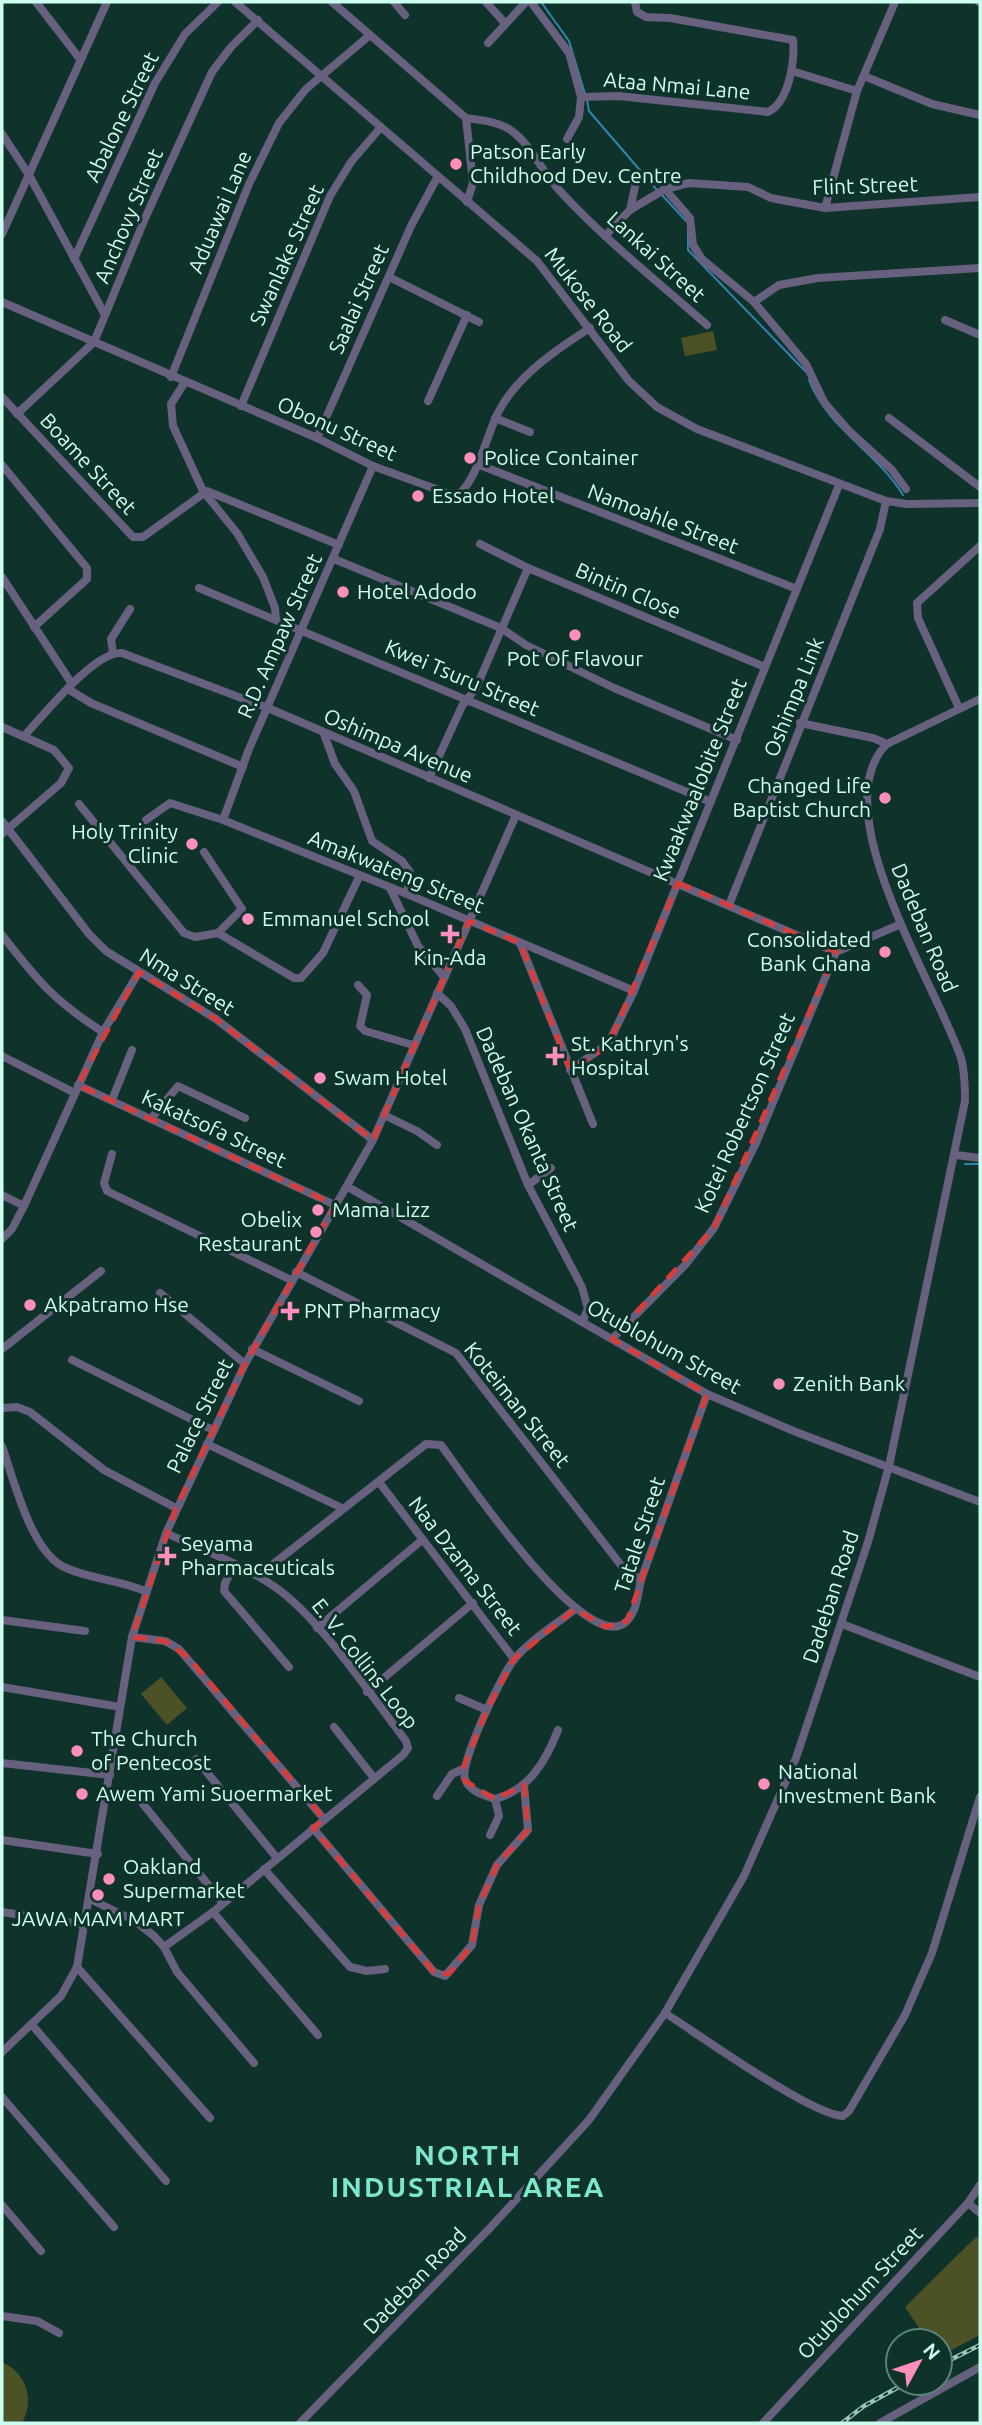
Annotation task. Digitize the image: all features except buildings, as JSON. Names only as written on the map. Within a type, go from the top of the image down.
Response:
[{"type":"street","points":[[36,2],[80,59]]},
{"type":"street","points":[[2,234],[107,2]]},
{"type":"street","name":"Abalone Street","points":[[74,259],[155,83],[185,34],[218,2]]},
{"type":"street","name":"Mukose Road","points":[[235,2],[537,261],[640,393],[667,414],[839,485],[886,501],[907,504],[976,503]]},
{"type":"street","name":"Lankai Street","points":[[332,2],[466,118],[489,121],[509,129],[520,138],[557,189],[605,236],[707,324]]},
{"type":"street","points":[[394,2],[405,15]]},
{"type":"street","points":[[486,2],[504,22]]},
{"type":"street","points":[[488,43],[504,22],[526,2]]},
{"type":"street","points":[[531,2],[569,53],[586,97],[567,139]]},
{"type":"street","name":"Ataa Nmai Lane","points":[[586,97],[619,96],[768,113],[778,105],[792,71],[793,40],[732,28],[646,17],[637,12],[635,2]]},
{"type":"street","points":[[825,208],[858,91],[895,2]]},
{"type":"street","name":"Anchovy Street","points":[[17,414],[94,342],[212,72],[231,47],[258,20]]},
{"type":"street","name":"Aduawai Lane","points":[[171,377],[249,184],[279,123],[297,99],[322,74],[370,35]]},
{"type":"street","points":[[792,71],[858,91]]},
{"type":"street","points":[[864,76],[932,104],[980,116]]},
{"type":"street","points":[[466,118],[473,183],[467,202]]},
{"type":"street","name":"Swanlake Street","points":[[241,406],[330,196],[351,162],[381,127]]},
{"type":"street","points":[[2,134],[29,175],[105,315]]},
{"type":"street","name":"Saalai Street","points":[[317,438],[389,276],[438,176]]},
{"type":"street","points":[[630,210],[637,177]]},
{"type":"street","name":"Flint Street","points":[[605,236],[630,210],[665,189],[689,183],[748,187],[781,200],[825,208],[980,197]]},
{"type":"street","points":[[665,189],[690,218],[693,245],[702,260],[754,302],[806,364],[824,402],[849,431],[892,470],[906,489]]},
{"type":"street","points":[[754,302],[779,285],[818,278],[980,268]]},
{"type":"street","points":[[389,276],[479,322]]},
{"type":"street","name":"Obonu Street","points":[[2,302],[317,438],[373,466],[455,496],[465,489],[495,418],[527,376],[590,328]]},
{"type":"street","points":[[428,401],[467,315]]},
{"type":"street","points":[[945,320],[980,335]]},
{"type":"street","points":[[185,382],[171,404],[173,425],[203,491],[240,538],[263,577],[275,608],[276,620]]},
{"type":"street","name":"Boame Street","points":[[2,397],[133,537],[143,537],[203,491]]},
{"type":"street","points":[[495,418],[530,432]]},
{"type":"street","points":[[889,418],[980,487]]},
{"type":"street","name":"Namoahle Street","points":[[477,464],[797,589]]},
{"type":"street","points":[[2,465],[86,568],[87,579],[34,627]]},
{"type":"street","name":"R.D. Ampaw Street","points":[[223,820],[301,629],[373,466]]},
{"type":"street","name":"Kwaakwaalobite Street","points":[[570,1070],[608,1044],[634,991],[839,485]]},
{"type":"street","points":[[203,491],[339,545]]},
{"type":"street","points":[[976,503],[980,498]]},
{"type":"street","name":"Oshimpa Link","points":[[729,905],[880,529],[886,501]]},
{"type":"street","name":"Bintin Close","points":[[480,544],[528,568],[765,667]]},
{"type":"street","points":[[959,708],[918,618],[918,603],[980,546]]},
{"type":"street","points":[[334,559],[501,628],[526,645],[614,688],[737,740]]},
{"type":"street","points":[[429,778],[467,700],[476,688],[528,568]]},
{"type":"street","points":[[2,577],[70,686],[91,703],[243,767]]},
{"type":"street","name":"Kwei Tsuru Street","points":[[199,588],[711,802]]},
{"type":"street","points":[[24,736],[70,686],[113,653],[111,639],[130,610]]},
{"type":"street","name":"Oshimpa Avenue","points":[[113,653],[130,655],[268,708],[836,952]]},
{"type":"street","points":[[800,723],[873,738],[887,744],[980,699]]},
{"type":"street","points":[[2,727],[60,755],[69,768],[68,774],[5,832]]},
{"type":"street","points":[[324,734],[335,764],[354,791],[372,841],[402,861],[410,872],[407,894]]},
{"type":"street","name":"Dadeban Road","points":[[300,2423],[489,2229],[589,2120],[664,2012],[744,1876],[780,1799],[842,1624],[889,1466],[965,1101],[963,1066],[880,873],[866,800],[873,764],[887,744]]},
{"type":"street","name":"Amakwateng Street","points":[[146,820],[170,803],[223,820],[359,877],[407,894],[634,991]]},
{"type":"street","points":[[79,804],[184,933],[195,937],[218,933],[242,909],[204,852]]},
{"type":"street","name":"Palace Street","points":[[2,2052],[33,2026],[63,1994],[77,1967],[98,1854],[132,1637],[145,1591],[176,1508],[252,1349],[373,1140],[516,815]]},
{"type":"street","name":"Nma Street","points":[[2,821],[5,832],[106,951],[216,1019],[373,1140]]},
{"type":"street","points":[[218,933],[284,973],[301,978],[323,953],[359,877]]},
{"type":"street","points":[[390,888],[418,946],[444,977]]},
{"type":"street","points":[[836,952],[901,924]]},
{"type":"street","points":[[2,935],[45,989],[65,1008],[103,1032]]},
{"type":"street","points":[[520,943],[593,1124]]},
{"type":"street","name":"Kotei Robertson Street","points":[[612,1339],[685,1265],[714,1228],[756,1143],[836,952]]},
{"type":"street","points":[[2,1240],[12,1229],[24,1206],[103,1032],[139,972]]},
{"type":"street","points":[[358,985],[367,995],[359,1026],[365,1031],[413,1045]]},
{"type":"street","name":"Dadeban Okanta Street","points":[[437,993],[451,1006],[465,1029],[528,1185],[582,1287],[588,1309],[582,1322]]},
{"type":"street","points":[[111,1100],[132,1050]]},
{"type":"street","name":"Kakatsofa Street","points":[[2,1056],[76,1089],[111,1100],[335,1205]]},
{"type":"street","points":[[151,1119],[178,1086],[245,1118]]},
{"type":"street","points":[[384,1115],[417,1131],[436,1145]]},
{"type":"street","points":[[112,1154],[104,1186],[109,1192],[291,1280]]},
{"type":"street","points":[[956,1154],[980,1158]]},
{"type":"street","points":[[528,1185],[551,1168]]},
{"type":"street","name":"Otublohum Street","points":[[348,1187],[707,1394],[796,1432],[980,1502]]},
{"type":"street","points":[[2,1195],[24,1206]]},
{"type":"street","points":[[2,1349],[100,1271]]},
{"type":"street","name":"Koteiman Street","points":[[296,1272],[456,1353],[624,1569],[641,1580]]},
{"type":"street","points":[[160,1293],[245,1364]]},
{"type":"street","points":[[252,1349],[359,1401]]},
{"type":"street","points":[[72,1360],[213,1430]]},
{"type":"street","name":"Tatale Street","points":[[379,1482],[426,1444],[441,1445],[544,1579],[575,1609],[606,1627],[617,1627],[627,1621],[635,1606],[641,1580],[707,1394]]},
{"type":"street","points":[[2,1408],[17,1407],[30,1412],[104,1470],[176,1508]]},
{"type":"street","points":[[207,1444],[342,1508]]},
{"type":"street","points":[[2,1446],[36,1537],[51,1559],[68,1569],[145,1591]]},
{"type":"street","points":[[258,1576],[342,1508],[379,1482]]},
{"type":"street","name":"Naa Dzama Street","points":[[379,1482],[514,1659],[486,1710],[463,1769]]},
{"type":"street","name":"E. V. Collins Loop","points":[[164,1947],[213,1912],[408,1748],[317,1628],[292,1600],[258,1576],[166,1533]]},
{"type":"street","points":[[317,1628],[422,1540]]},
{"type":"street","points":[[235,1564],[224,1591],[289,1667]]},
{"type":"street","points":[[367,1692],[472,1603]]},
{"type":"street","points":[[514,1659],[575,1609]]},
{"type":"street","points":[[2,1620],[85,1630]]},
{"type":"street","points":[[842,1624],[980,1677]]},
{"type":"street","points":[[132,1637],[165,1641],[180,1648],[324,1819]]},
{"type":"street","points":[[2,1687],[120,1707]]},
{"type":"street","points":[[459,1698],[486,1710]]},
{"type":"street","points":[[334,1727],[374,1778]]},
{"type":"street","points":[[495,1799],[524,1785],[543,1761],[558,1730]]},
{"type":"street","points":[[196,1759],[277,1858]]},
{"type":"street","points":[[2,1763],[110,1775]]},
{"type":"street","points":[[437,1796],[452,1774],[463,1769],[465,1781],[471,1788],[495,1799]]},
{"type":"street","points":[[313,1828],[440,1976],[449,1974],[472,1944],[479,1905],[492,1875],[501,1859],[528,1830],[524,1785]]},
{"type":"street","points":[[664,2012],[782,2088],[833,2116],[843,2116],[886,2051],[927,1966],[947,1913],[980,1797]]},
{"type":"street","points":[[490,1835],[499,1816],[495,1799]]},
{"type":"street","points":[[142,1804],[223,1903]]},
{"type":"street","points":[[2,1840],[98,1854]]},
{"type":"street","points":[[264,1869],[350,1967],[367,1971],[385,1969]]},
{"type":"street","points":[[90,1899],[135,1921],[164,1947],[177,1972],[254,2063]]},
{"type":"street","points":[[2,1912],[86,1925]]},
{"type":"street","points":[[213,1912],[318,2035]]},
{"type":"street","points":[[77,1967],[210,2118]]},
{"type":"street","points":[[33,2026],[166,2182]]},
{"type":"street","points":[[2,2097],[114,2227]]},
{"type":"street","name":"Otublohum Street","points":[[764,2423],[968,2203],[980,2185]]},
{"type":"street","points":[[968,2203],[980,2213]]},
{"type":"street","points":[[2,2205],[41,2251]]},
{"type":"street","points":[[2,2316],[37,2321],[60,2333]]},
{"type":"street","points":[[880,2423],[980,2367]]},
{"type":"highlighted area","points":[[678,883],[836,952],[714,1228],[612,1339],[707,1394],[627,1621],[606,1627],[575,1609],[514,1659],[487,1710],[463,1769],[465,1781],[495,1799],[524,1785],[528,1830],[497,1865],[479,1905],[472,1945],[449,1974],[434,1972],[313,1828],[324,1819],[189,1658],[165,1641],[132,1637],[176,1508],[245,1364],[335,1205],[78,1085],[139,972],[216,1019],[373,1140],[469,921],[520,943],[570,1070],[599,1052],[614,1032]]},
{"type":"green space","points":[[713,331],[717,350],[685,356],[681,338]]},
{"type":"green space","points":[[161,1677],[187,1708],[167,1725],[141,1694]]},
{"type":"green space","points":[[977,2236],[980,2242],[980,2335],[954,2349],[954,2327],[919,2327],[905,2307]]},
{"type":"green space","points":[[2,2362],[17,2373],[26,2388],[28,2405],[22,2423],[2,2423]]},
{"type":"waterway","points":[[541,2],[569,41],[585,94]]},
{"type":"waterway","points":[[587,100],[589,111],[657,190]]},
{"type":"waterway","points":[[661,194],[686,221]]},
{"type":"waterway","points":[[688,229],[688,250],[806,372]]},
{"type":"waterway","points":[[809,380],[828,413],[880,466],[903,495]]},
{"type":"waterway","points":[[965,1164],[980,1164]]},
{"type":"railway","points":[[954,2358],[980,2345]]},
{"type":"railway","points":[[842,2423],[884,2395]]},
{"type":"place","name":"Patson Early Childhood Dev. Centre","points":[[456,164]]},
{"type":"place","name":"Police Container","points":[[470,458]]},
{"type":"place","name":"Essado Hotel","points":[[418,496]]},
{"type":"place","name":"Hotel Adodo","points":[[343,592]]},
{"type":"place","name":"Pot Of Flavour","points":[[575,635]]},
{"type":"place","name":"Changed Life Baptist Church","points":[[885,798]]},
{"type":"place","name":"Holy Trinity Clinic","points":[[192,844]]},
{"type":"place","name":"Emmanuel School","points":[[248,919]]},
{"type":"place","name":"Kin-Ada","points":[[450,934]]},
{"type":"place","name":"Consolidated Bank Ghana","points":[[885,952]]},
{"type":"place","name":"St. Kathryn's Hospital","points":[[555,1056]]},
{"type":"place","name":"Swam Hotel","points":[[320,1078]]},
{"type":"place","name":"Mama Lizz","points":[[318,1210]]},
{"type":"place","name":"Obelix Restaurant","points":[[316,1232]]},
{"type":"place","name":"Akpatramo Hse","points":[[30,1305]]},
{"type":"place","name":"PNT Pharmacy","points":[[290,1311]]},
{"type":"place","name":"Zenith Bank","points":[[779,1384]]},
{"type":"place","name":"Seyama Pharmaceuticals","points":[[167,1556]]},
{"type":"place","name":"The Church of Pentecost","points":[[77,1751]]},
{"type":"place","name":"National Investment Bank","points":[[764,1784]]},
{"type":"place","name":"Awem Yami Suoermarket","points":[[82,1794]]},
{"type":"place","name":"Oakland Supermarket","points":[[109,1879]]},
{"type":"place","name":"JAWA MAM MART","points":[[98,1895]]},
{"type":"district","name":"NORTH INDUSTRIAL AREA","points":[[468,2171]]}]
